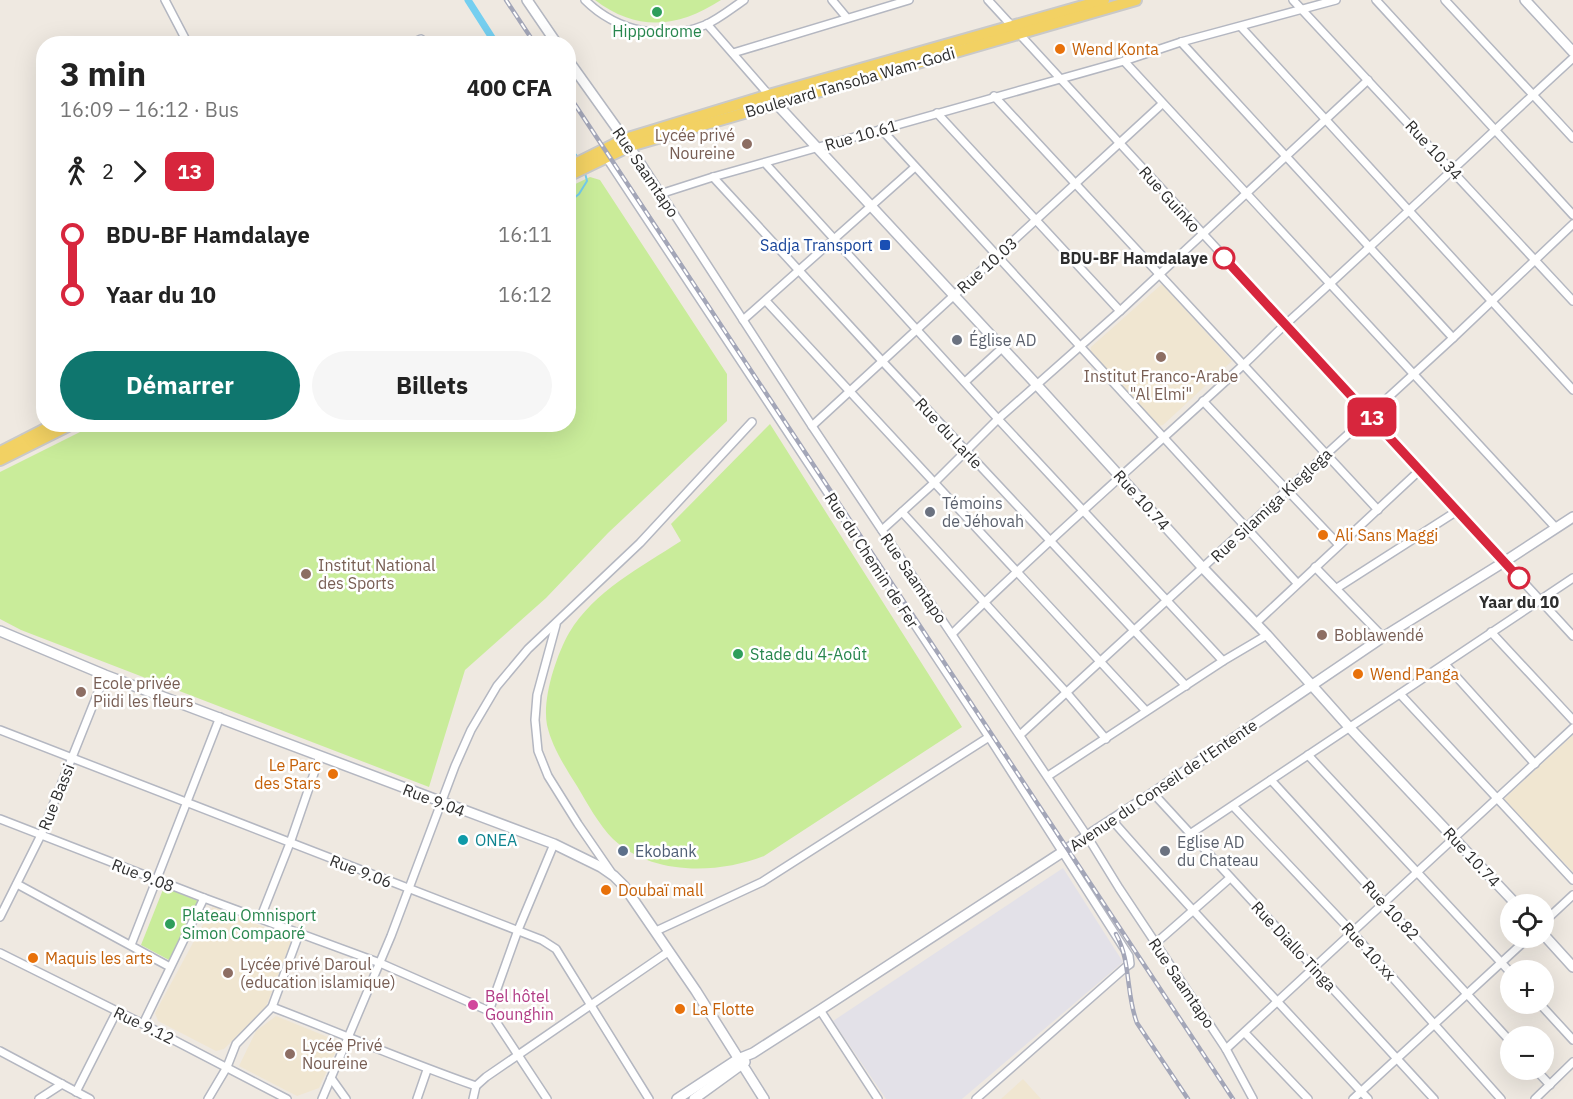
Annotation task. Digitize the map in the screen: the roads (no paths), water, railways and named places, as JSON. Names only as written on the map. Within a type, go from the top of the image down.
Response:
[{"type":"main road","points":[[527,0],[552,36]]},
{"type":"main road","name":"Boulevard Tansoba Wam-Godi","points":[[1015,30],[1104,0]]},
{"type":"main road","name":"Boulevard Tansoba Wam-Godi","points":[[576,165],[628,143],[772,99],[1015,30],[1136,0]]},
{"type":"main road","points":[[1525,0],[1573,52]]},
{"type":"main road","name":"Rue Saamtapo","points":[[576,71],[628,143]]},
{"type":"main road","name":"Rue 10.74","points":[[772,99],[1256,623],[1349,727],[1507,894]]},
{"type":"main road","name":"Boulevard Tansoba Wam-Godi","points":[[576,172],[628,143]]},
{"type":"main road","points":[[0,452],[39,432]]},
{"type":"main road","points":[[0,460],[56,432]]},
{"type":"main road","name":"Avenue du Conseil de l'Entente","points":[[694,1099],[753,1053],[1153,793],[1383,637],[1573,517]]},
{"type":"main road","name":"Rue 9.04","points":[[0,631],[105,675],[554,844],[591,861],[614,876],[624,886],[696,991],[764,1099]]},
{"type":"main road","points":[[1554,946],[1573,967]]},
{"type":"main road","name":"Avenue du Conseil de l'Entente","points":[[677,1099],[740,1062]]},
{"type":"street","points":[[165,0],[184,36]]},
{"type":"street","points":[[585,0],[613,21],[644,31],[676,32],[707,24],[744,0]]},
{"type":"street","points":[[832,0],[847,18]]},
{"type":"street","points":[[733,52],[907,0]]},
{"type":"street","name":"Rue Guinko","points":[[988,0],[1573,636]]},
{"type":"street","name":"Rue 10.34","points":[[1293,0],[1573,301]]},
{"type":"street","name":"Rue 10.61","points":[[660,194],[994,96],[1124,61],[1181,42],[1336,0]]},
{"type":"street","points":[[1376,0],[1573,215]]},
{"type":"street","points":[[1445,0],[1573,138]]},
{"type":"street","points":[[707,24],[772,99]]},
{"type":"street","points":[[1241,27],[1573,390]]},
{"type":"street","points":[[1181,42],[1453,338]]},
{"type":"street","points":[[952,634],[1016,572],[1285,324],[1332,284],[1408,209],[1573,58]]},
{"type":"street","points":[[1124,61],[1556,528]]},
{"type":"street","points":[[882,530],[935,482],[998,419],[1080,348],[1368,80]]},
{"type":"street","points":[[994,96],[1378,510]]},
{"type":"street","name":"Rue 10.03","points":[[812,426],[1162,104]]},
{"type":"street","points":[[937,113],[1120,310]]},
{"type":"street","points":[[881,129],[1297,584]]},
{"type":"street","name":"Rue Saamtapo","points":[[628,143],[812,426],[1048,776],[1226,1049],[1253,1099]]},
{"type":"street","name":"Rue du Chemin de Fer","points":[[606,157],[989,737],[1127,951],[1130,961],[1127,966],[976,1099]]},
{"type":"street","points":[[765,163],[1223,661]]},
{"type":"street","points":[[743,320],[915,167]]},
{"type":"street","name":"Rue du Larle","points":[[713,177],[1050,543],[1186,686]]},
{"type":"street","name":"Rue Silamiga Kieglega","points":[[1020,735],[1413,375],[1573,224]]},
{"type":"street","points":[[766,301],[1146,711]]},
{"type":"street","points":[[964,382],[1002,348]]},
{"type":"street","points":[[1203,401],[1339,545]]},
{"type":"street","points":[[322,1099],[380,963],[471,730],[497,686],[528,649],[640,543],[752,422]]},
{"type":"street","points":[[1256,623],[1420,470]]},
{"type":"street","points":[[1337,588],[1457,511]]},
{"type":"street","points":[[902,512],[1106,739]]},
{"type":"street","points":[[1315,567],[1383,637]]},
{"type":"street","points":[[1190,834],[1573,578]]},
{"type":"street","points":[[556,622],[537,695],[535,720],[538,751],[548,776],[614,876]]},
{"type":"street","points":[[1491,632],[1573,720]]},
{"type":"street","points":[[1048,776],[1223,661],[1267,635]]},
{"type":"street","points":[[1445,664],[1535,764]]},
{"type":"street","name":"Rue Bassi","points":[[0,917],[41,835],[105,675]]},
{"type":"street","points":[[1400,694],[1573,880]]},
{"type":"street","points":[[131,945],[220,717]]},
{"type":"street","points":[[1226,1049],[1573,728]]},
{"type":"street","name":"Rue 9.06","points":[[0,730],[542,940],[556,949],[650,1099]]},
{"type":"street","points":[[656,931],[762,882],[989,737]]},
{"type":"street","points":[[1308,755],[1500,961]]},
{"type":"street","points":[[260,919],[290,843],[320,756]]},
{"type":"street","name":"Rue 10.82","points":[[1271,780],[1500,1030]]},
{"type":"street","name":"Rue Diallo Tinga","points":[[1153,793],[1434,1099]]},
{"type":"street","name":"Rue 10.xx","points":[[1233,806],[1352,932],[1501,1099]]},
{"type":"street","name":"Rue 9.08","points":[[0,819],[380,963],[489,1011]]},
{"type":"street","points":[[1112,820],[1192,911],[1368,1099]]},
{"type":"street","points":[[547,1099],[489,1011],[518,930],[554,844]]},
{"type":"street","points":[[1156,943],[1230,878]]},
{"type":"street","points":[[17,884],[170,967]]},
{"type":"street","points":[[1554,913],[1573,895]]},
{"type":"street","points":[[143,1024],[204,898]]},
{"type":"street","points":[[208,1099],[227,1067],[236,1044],[272,1007],[299,934]]},
{"type":"street","points":[[1505,960],[1518,948]]},
{"type":"street","points":[[473,1099],[476,1086],[517,1055],[668,952]]},
{"type":"street","name":"Rue 9.12","points":[[0,953],[287,1099]]},
{"type":"street","points":[[1353,1099],[1500,965]]},
{"type":"street","points":[[272,1007],[428,1070],[476,1086]]},
{"type":"street","points":[[820,1010],[878,1099]]},
{"type":"street","points":[[76,1092],[117,1011]]},
{"type":"street","points":[[1548,1014],[1573,1040]]},
{"type":"street","points":[[1245,1033],[1308,1099]]},
{"type":"street","points":[[0,1051],[90,1099]]},
{"type":"street","points":[[1535,1099],[1573,1062]]},
{"type":"street","points":[[417,1099],[428,1070]]},
{"type":"street","points":[[331,1078],[346,1099]]},
{"type":"street","points":[[1545,1080],[1550,1085]]},
{"type":"street","points":[[39,1099],[62,1084]]},
{"type":"waterway","points":[[468,0],[491,36]]},
{"type":"waterway","points":[[576,196],[587,181],[585,173]]},
{"type":"railway","points":[[506,0],[530,36]]},
{"type":"railway","points":[[576,106],[1233,1099]]},
{"type":"railway","points":[[1116,934],[1124,955],[1137,1023],[1188,1099]]},
{"type":"place","name":"Hippodrome","points":[[657,12]]},
{"type":"place","name":"Wend Konta","points":[[1060,49]]},
{"type":"place","name":"Lycée privé Noureine","points":[[747,144]]},
{"type":"place","name":"Sadja Transport","points":[[885,245]]},
{"type":"place","name":"BDU-BF Hamdalaye","points":[[1224,258]]},
{"type":"place","name":"Église AD","points":[[957,340]]},
{"type":"place","name":"Institut Franco-Arabe \"Al Elmi\"","points":[[1161,357]]},
{"type":"place","name":"Témoins de Jéhovah","points":[[930,512]]},
{"type":"place","name":"Ali Sans Maggi","points":[[1323,535]]},
{"type":"place","name":"Institut National des Sports","points":[[306,574]]},
{"type":"place","name":"Yaar du 10","points":[[1519,578]]},
{"type":"place","name":"Boblawendé","points":[[1322,635]]},
{"type":"place","name":"Stade du 4-Août","points":[[738,654]]},
{"type":"place","name":"Wend Panga","points":[[1358,674]]},
{"type":"place","name":"Ecole privée Piidi les fleurs","points":[[81,692]]},
{"type":"place","name":"Le Parc des Stars","points":[[333,774]]},
{"type":"place","name":"ONEA","points":[[463,840]]},
{"type":"place","name":"Ekobank","points":[[623,851]]},
{"type":"place","name":"Eglise AD du Chateau","points":[[1165,851]]},
{"type":"place","name":"Doubaï mall","points":[[606,890]]},
{"type":"place","name":"Plateau Omnisport Simon Compaoré","points":[[170,924]]},
{"type":"place","name":"Maquis les arts","points":[[33,958]]},
{"type":"place","name":"Lycée privé Daroul (education islamique)","points":[[228,973]]},
{"type":"place","name":"Bel hôtel Gounghin","points":[[473,1005]]},
{"type":"place","name":"La Flotte","points":[[680,1009]]},
{"type":"place","name":"Lycée Privé Noureine","points":[[290,1054]]}]
